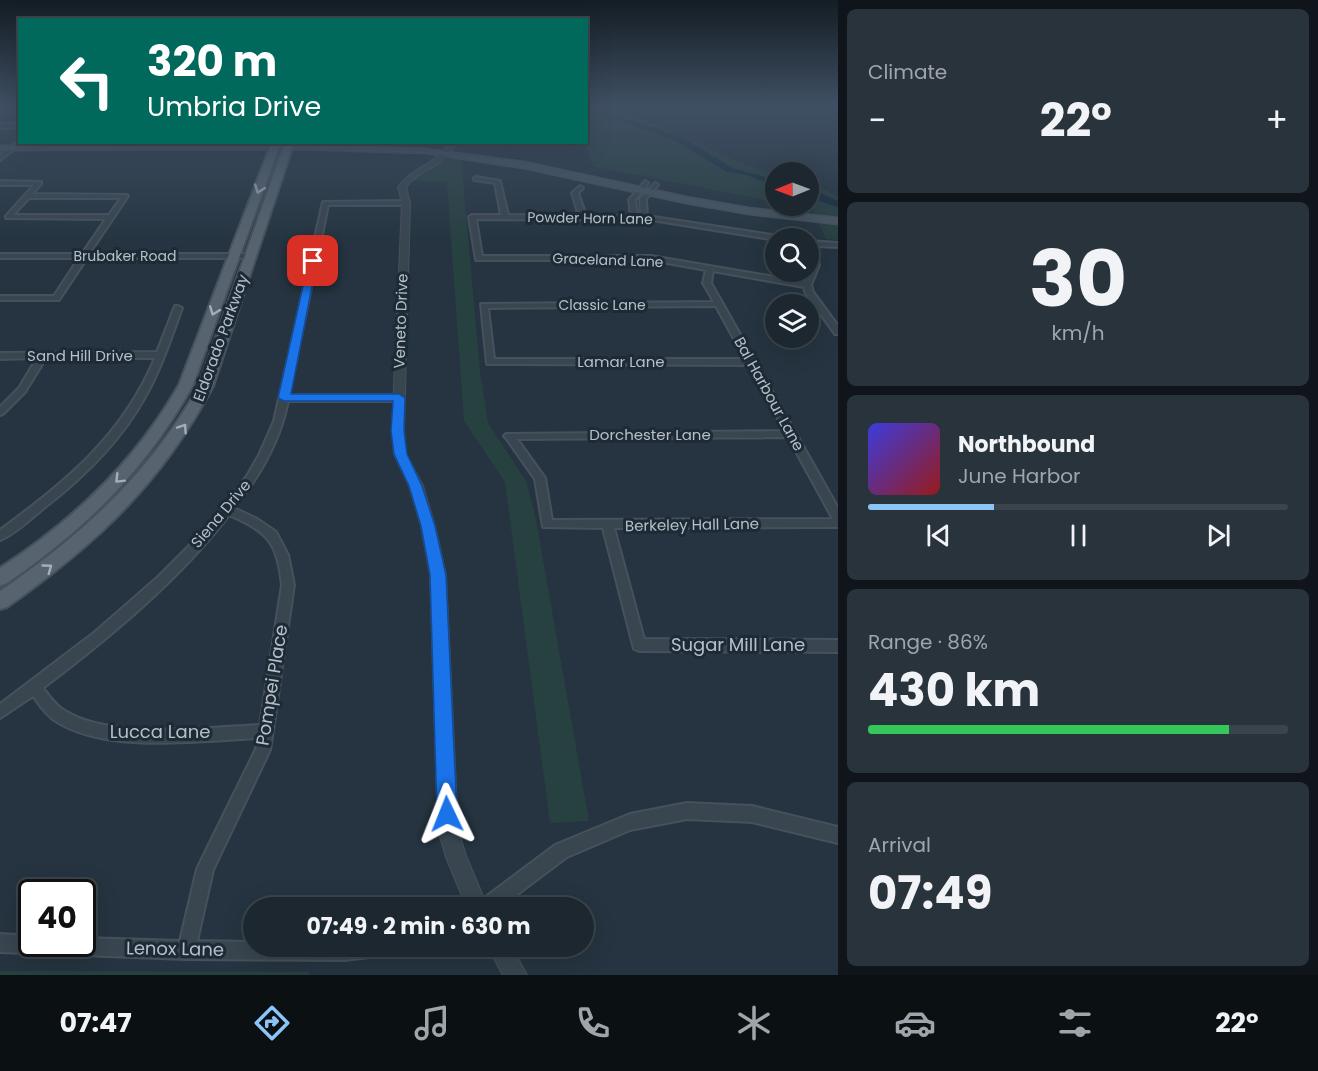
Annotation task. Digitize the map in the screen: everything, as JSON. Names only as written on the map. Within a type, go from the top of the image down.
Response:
[{"type":"main road","name":"Eldorado Parkway","points":[[0,601],[64,556],[93,532],[149,473],[193,413],[206,386],[274,152]]},
{"type":"main road","name":"Eldorado Parkway","points":[[0,578],[49,545],[75,524],[130,468],[173,411],[243,256],[286,152]]},
{"type":"main road","points":[[458,152],[544,165],[749,211],[838,221]]},
{"type":"main road","points":[[647,188],[838,213]]},
{"type":"street","name":"Veneto Drive","points":[[427,166],[435,152]]},
{"type":"street","name":"Veneto Drive","points":[[447,152],[438,162],[407,178],[402,188],[406,203],[398,431],[400,454],[416,486],[428,526],[438,575],[448,830],[456,857],[473,897]]},
{"type":"street","points":[[476,179],[498,182],[505,217]]},
{"type":"street","points":[[0,183],[39,183],[8,217],[111,217]]},
{"type":"street","points":[[580,188],[575,193],[583,217]]},
{"type":"street","points":[[634,217],[632,200],[647,188]]},
{"type":"street","points":[[644,218],[642,203],[647,188]]},
{"type":"street","points":[[0,298],[56,298],[125,196],[27,196]]},
{"type":"street","name":"Siena Drive","points":[[0,712],[66,664],[144,597],[196,545],[246,485],[266,453],[279,421],[325,203],[406,203]]},
{"type":"street","name":"Powder Horn Lane","points":[[479,258],[472,217],[634,217],[765,236]]},
{"type":"street","points":[[819,244],[838,245]]},
{"type":"street","name":"Brubaker Road","points":[[0,256],[243,256]]},
{"type":"street","name":"Graceland Lane","points":[[479,258],[651,258],[807,285]]},
{"type":"street","name":"Bal Harbour Lane","points":[[710,269],[707,283],[838,518]]},
{"type":"street","points":[[808,282],[807,285],[812,298],[836,327]]},
{"type":"street","name":"Classic Lane","points":[[490,362],[484,306],[719,304]]},
{"type":"street","points":[[0,536],[68,485],[106,446],[134,408],[178,308]]},
{"type":"street","name":"Sand Hill Drive","points":[[0,356],[159,355]]},
{"type":"street","points":[[0,412],[22,390],[43,356]]},
{"type":"street","name":"Lamar Lane","points":[[490,362],[751,362]]},
{"type":"street","points":[[284,398],[399,398]]},
{"type":"street","name":"Dorchester Lane","points":[[547,524],[540,478],[509,436],[791,434]]},
{"type":"street","name":"Pompei Place","points":[[186,950],[205,869],[222,831],[254,773],[263,750],[288,585],[285,560],[276,539],[259,522],[226,509]]},
{"type":"street","name":"Berkeley Hall Lane","points":[[547,524],[608,526],[838,523]]},
{"type":"street","name":"Sugar Mill Lane","points":[[608,526],[639,645],[838,646]]},
{"type":"street","name":"Lucca Lane","points":[[34,687],[58,716],[94,731],[127,736],[266,731]]},
{"type":"street","points":[[500,897],[561,851],[630,822],[687,811],[752,814],[838,835]]},
{"type":"street","name":"Lenox Lane","points":[[0,943],[243,950]]},
{"type":"street","points":[[505,957],[516,975]]},
{"type":"green space","points":[[587,152],[716,152],[765,172],[765,200],[593,166]]},
{"type":"green space","points":[[448,158],[461,159],[480,371],[488,423],[526,481],[535,514],[589,821],[550,823],[505,482],[464,421],[447,182],[410,181]]},
{"type":"green space","points":[[819,186],[838,197],[838,240],[826,239],[815,216],[819,216]]},
{"type":"green space","points":[[0,971],[309,972],[309,975],[0,975]]},
{"type":"waterway","points":[[699,152],[730,170],[765,179]]},
{"type":"waterway","points":[[819,197],[838,204]]},
{"type":"route","points":[[313,261],[284,398],[399,398],[400,454],[416,486],[428,526],[438,575],[447,814]]}]
